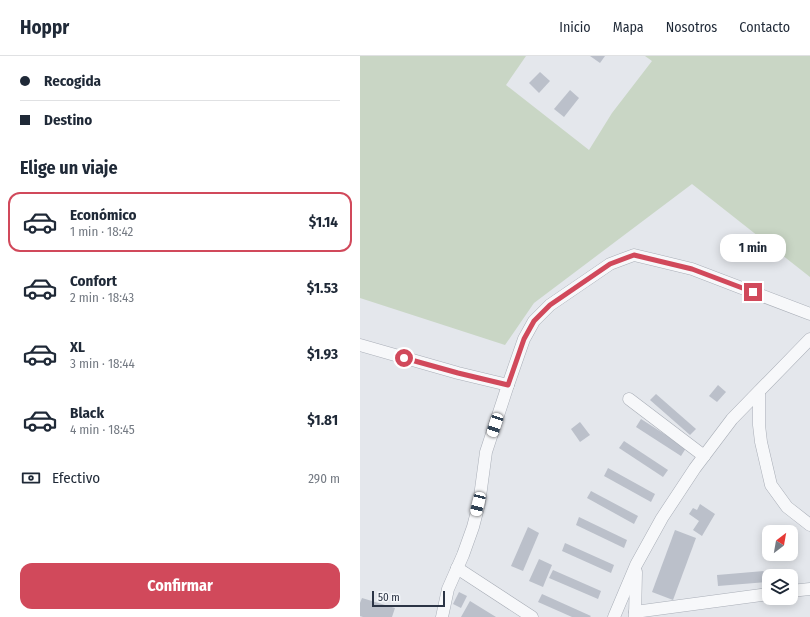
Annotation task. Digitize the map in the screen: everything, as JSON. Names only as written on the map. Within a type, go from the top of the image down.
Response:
[{"type":"street","points":[[442,617],[448,588],[473,527],[486,452],[508,385],[524,339],[534,321],[550,305],[610,264],[634,255],[692,269],[810,314]]},
{"type":"street","points":[[614,617],[636,565],[662,518],[695,468],[732,419],[810,339]]},
{"type":"street","points":[[360,345],[458,373],[508,385]]},
{"type":"street","points":[[759,392],[759,425],[761,442],[772,485],[787,507],[810,525]]},
{"type":"street","points":[[628,399],[704,456]]},
{"type":"street","points":[[636,565],[635,615],[762,595]]},
{"type":"street","points":[[457,568],[532,617]]},
{"type":"street","points":[[798,590],[810,589]]},
{"type":"green space","points":[[360,56],[526,56],[506,85],[589,150],[612,113],[652,61],[645,56],[810,56],[810,277],[692,184],[534,303],[505,345],[360,298]]},
{"type":"building","points":[[590,56],[605,56],[600,63]]},
{"type":"building","points":[[540,72],[550,81],[539,93],[529,83]]},
{"type":"building","points":[[570,90],[579,98],[564,117],[554,109]]},
{"type":"building","points":[[718,385],[726,392],[717,402],[709,396]]},
{"type":"building","points":[[656,394],[696,429],[690,435],[650,400]]},
{"type":"building","points":[[641,419],[686,448],[681,456],[636,427]]},
{"type":"building","points":[[580,422],[590,435],[580,442],[571,429]]},
{"type":"building","points":[[624,441],[668,470],[663,477],[619,448]]},
{"type":"building","points":[[608,468],[655,494],[651,502],[604,476]]},
{"type":"building","points":[[591,491],[638,516],[634,524],[587,498]]},
{"type":"building","points":[[700,504],[715,514],[702,536],[693,530],[699,521],[689,514],[693,508],[697,510]]},
{"type":"building","points":[[579,517],[627,540],[624,548],[576,525]]},
{"type":"building","points":[[528,527],[539,533],[523,571],[511,566]]},
{"type":"building","points":[[675,530],[696,538],[673,600],[652,592]]},
{"type":"building","points":[[565,543],[614,565],[611,573],[562,551]]},
{"type":"building","points":[[539,559],[552,565],[543,587],[529,581]]},
{"type":"building","points":[[553,570],[601,591],[598,599],[549,578]]},
{"type":"building","points":[[762,571],[762,582],[718,586],[717,575]]},
{"type":"building","points":[[459,592],[467,596],[461,608],[453,604]]},
{"type":"building","points":[[542,594],[591,616],[572,617],[538,602]]},
{"type":"building","points":[[362,598],[395,608],[392,617],[360,616],[360,603]]},
{"type":"building","points":[[470,601],[496,617],[461,617]]},
{"type":"route","points":[[404,358],[508,385],[524,339],[534,321],[550,305],[610,264],[634,255],[692,269],[753,292]]}]
